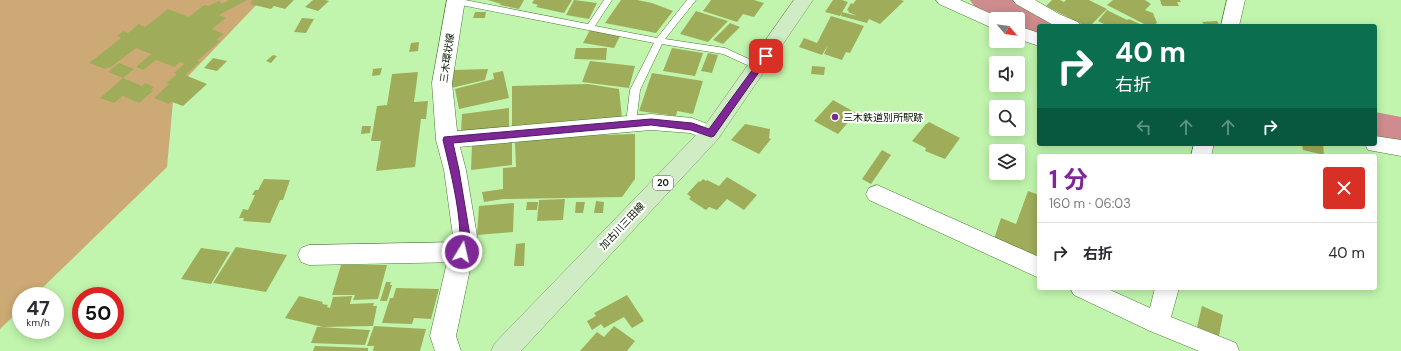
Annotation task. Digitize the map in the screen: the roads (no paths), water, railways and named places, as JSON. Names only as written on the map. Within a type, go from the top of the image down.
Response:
[{"type":"main road","name":"加古川三田線","points":[[504,351],[711,134],[759,67],[804,0]]},
{"type":"main road","name":"三木環状線","points":[[448,351],[444,336],[465,236],[455,170],[447,140],[442,83],[456,1]]},
{"type":"street","points":[[945,0],[989,20]]},
{"type":"street","points":[[1022,0],[1068,24]]},
{"type":"street","points":[[1230,24],[1236,0]]},
{"type":"street","points":[[1025,35],[1037,39]]},
{"type":"street","points":[[447,140],[651,122],[692,126],[711,134]]},
{"type":"street","points":[[1377,144],[1401,148]]},
{"type":"street","points":[[877,194],[1037,267]]},
{"type":"street","points":[[309,255],[462,252]]},
{"type":"street","points":[[1086,290],[1158,323],[1227,351]]},
{"type":"street","points":[[1158,323],[1166,290]]},
{"type":"lane","points":[[590,27],[608,0]]},
{"type":"lane","points":[[631,123],[635,90],[659,41],[692,0]]},
{"type":"lane","points":[[456,1],[659,41],[725,51],[759,67]]},
{"type":"waterway","points":[[988,0],[1041,24]]},
{"type":"waterway","points":[[1377,128],[1401,133]]},
{"type":"place","name":"三木鉄道別所駅跡","points":[[835,117]]}]
